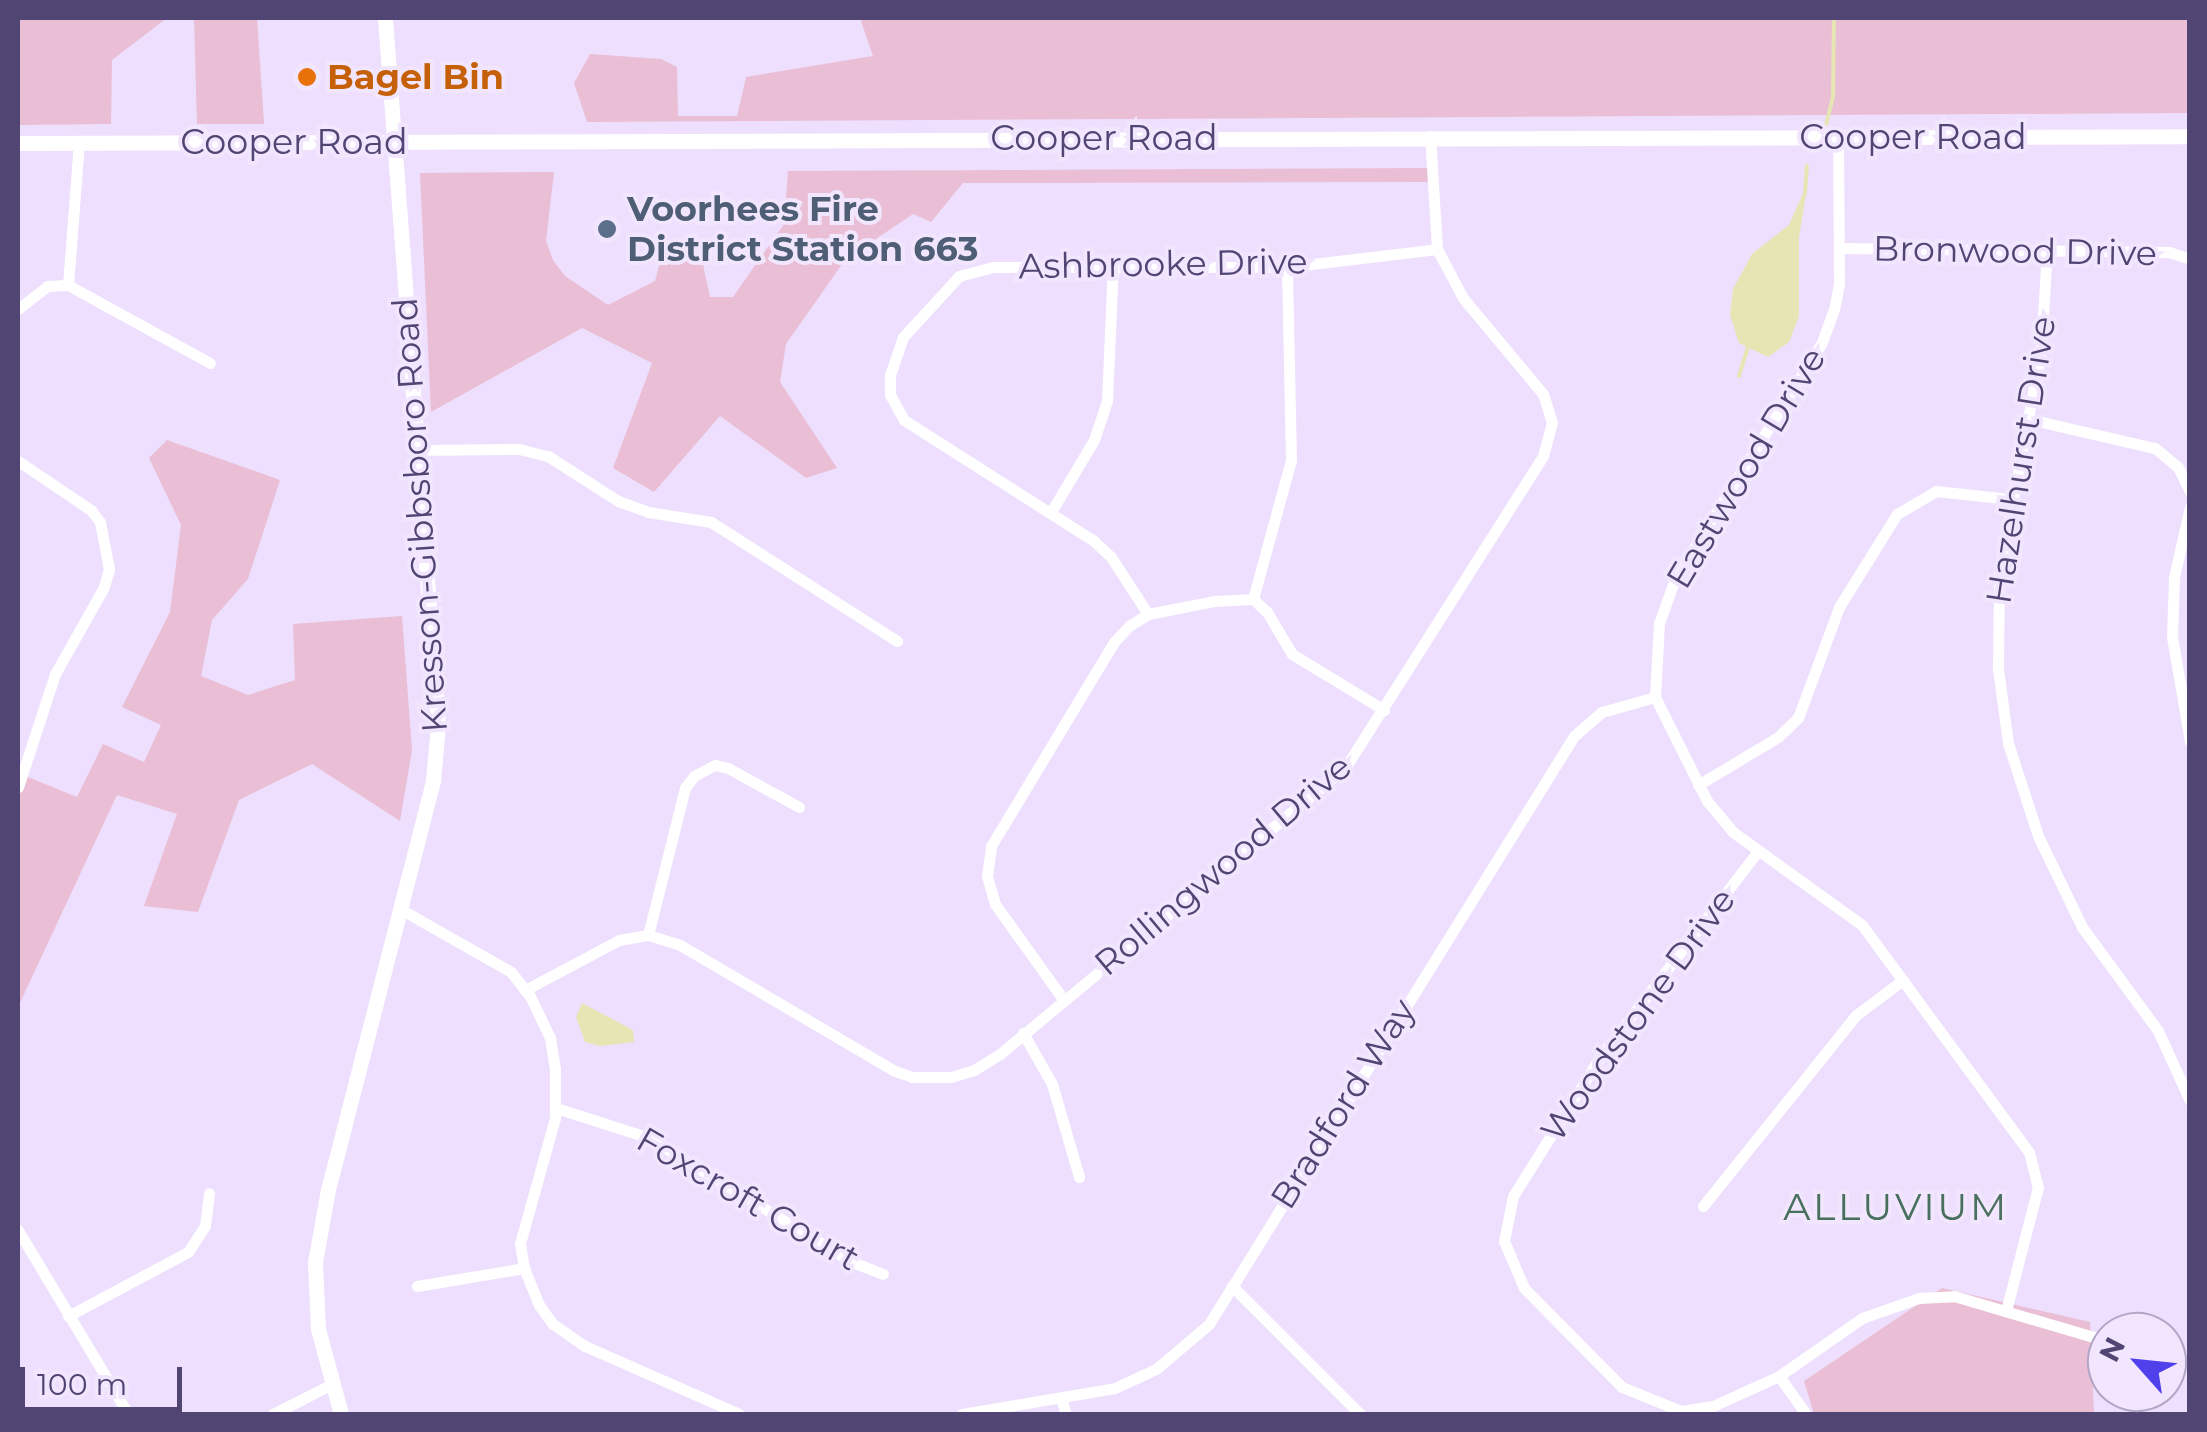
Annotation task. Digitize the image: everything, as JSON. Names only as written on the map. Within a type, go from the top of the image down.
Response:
[{"type":"street","name":"Kresson-Gibbsboro Road","points":[[341,1414],[316,1316],[314,1262],[328,1190],[432,782],[438,726],[385,18]]},
{"type":"street","name":"Rollingwood Drive","points":[[648,935],[680,945],[842,1044],[912,1077],[951,1076],[974,1070],[1024,1033],[1345,768],[1543,456],[1552,424],[1543,394],[1464,298],[1437,249],[1430,136]]},
{"type":"street","name":"Eastwood Drive","points":[[1838,136],[1839,248],[1834,309],[1821,344],[1676,576],[1660,623],[1655,697],[1698,785],[1733,832],[1846,910],[1873,937],[2013,1129],[2036,1170],[2035,1207],[2006,1311]]},
{"type":"street","name":"Cooper Road","points":[[18,143],[2190,136]]},
{"type":"street","points":[[68,285],[79,143]]},
{"type":"street","name":"Bronwood Drive","points":[[1839,248],[2169,252],[2190,259]]},
{"type":"street","name":"Ashbrooke Drive","points":[[1148,614],[1111,557],[1051,512],[904,420],[890,395],[892,362],[903,337],[958,276],[992,266],[1287,267],[1437,249]]},
{"type":"street","name":"Hazelhurst Drive","points":[[2048,250],[2030,419],[2010,499],[1999,573],[1997,634],[2008,742],[2038,836],[2082,928],[2158,1031],[2190,1101]]},
{"type":"street","points":[[1051,512],[1094,440],[1108,401],[1113,265]]},
{"type":"street","points":[[1253,599],[1290,460],[1287,267]]},
{"type":"street","points":[[18,309],[46,286],[68,285],[210,363]]},
{"type":"street","points":[[2030,419],[2155,448],[2178,467],[2190,492]]},
{"type":"street","points":[[417,450],[520,448],[548,456],[618,501],[648,512],[711,522],[897,641]]},
{"type":"street","points":[[18,460],[91,510],[100,522],[108,569],[104,587],[55,674],[19,778]]},
{"type":"street","points":[[1698,785],[1778,737],[1798,718],[1839,607],[1896,514],[1936,491],[2010,499]]},
{"type":"street","points":[[2190,507],[2174,576],[2172,638],[2190,742]]},
{"type":"street","points":[[1064,999],[995,904],[986,861],[1002,822],[1114,642],[1148,614],[1214,600],[1253,599],[1267,612],[1292,654],[1384,710]]},
{"type":"street","name":"Bradford Way","points":[[962,1414],[1115,1388],[1156,1369],[1209,1324],[1574,736],[1602,712],[1655,697]]},
{"type":"street","points":[[525,990],[619,940],[648,935],[684,788],[694,776],[715,765],[728,768],[799,808]]},
{"type":"street","name":"Woodstone Drive","points":[[1758,852],[1581,1084],[1513,1196],[1504,1242],[1524,1288],[1558,1325],[1634,1394],[1664,1407],[1696,1411],[1778,1376],[1862,1318],[1898,1302],[1954,1296],[2087,1335]]},
{"type":"street","points":[[402,910],[511,972],[550,1038],[556,1108],[522,1226],[524,1268],[539,1306],[554,1324],[585,1346],[739,1414]]},
{"type":"street","points":[[1703,1206],[1855,1016],[1902,980]]},
{"type":"street","points":[[1024,1033],[1052,1084],[1079,1176]]},
{"type":"street","name":"Foxcroft Court","points":[[556,1108],[647,1137],[852,1262],[883,1274]]},
{"type":"street","points":[[68,1316],[188,1252],[205,1226],[209,1193]]},
{"type":"street","points":[[18,1230],[128,1414]]},
{"type":"street","points":[[417,1286],[524,1268]]},
{"type":"street","points":[[1232,1286],[1360,1414]]},
{"type":"street","points":[[1778,1376],[1806,1414]]},
{"type":"street","points":[[274,1414],[332,1384]]},
{"type":"street","points":[[1060,1398],[1066,1414]]},
{"type":"shaded area","points":[[18,18],[167,18],[112,60],[111,124],[18,125]]},
{"type":"shaded area","points":[[194,18],[257,18],[264,124],[197,124]]},
{"type":"shaded area","points":[[860,18],[2189,18],[2189,106],[2188,113],[587,122],[574,83],[590,54],[661,59],[677,67],[678,116],[737,116],[746,77],[873,56]]},
{"type":"shaded area","points":[[1434,168],[1435,182],[963,183],[931,222],[913,214],[845,260],[786,344],[780,382],[837,468],[806,478],[720,416],[654,492],[613,468],[652,363],[582,328],[431,412],[420,173],[554,172],[546,241],[553,260],[565,276],[608,305],[655,281],[665,244],[699,246],[710,297],[733,297],[784,224],[788,171]]},
{"type":"shaded area","points":[[1808,182],[1799,237],[1799,316],[1789,342],[1768,357],[1739,343],[1730,315],[1733,289],[1752,254],[1789,225]]},
{"type":"shaded area","points":[[167,440],[280,480],[248,579],[212,620],[201,676],[248,695],[295,680],[293,624],[402,616],[412,750],[400,821],[312,764],[239,800],[198,912],[144,906],[177,814],[117,795],[18,1007],[18,791],[23,775],[77,797],[103,744],[144,762],[161,725],[122,707],[170,612],[181,525],[149,458]]},
{"type":"shaded area","points":[[582,1003],[633,1030],[634,1042],[600,1046],[585,1042],[576,1017]]},
{"type":"shaded area","points":[[1942,1288],[2087,1321],[2087,1412],[2094,1414],[1814,1414],[1804,1381]]},
{"type":"waterway","points":[[1826,125],[1833,96],[1834,18]]},
{"type":"waterway","points":[[1805,193],[1807,166]]},
{"type":"waterway","points":[[1739,376],[1748,347]]},
{"type":"place","name":"Bagel Bin","points":[[307,77]]},
{"type":"place","name":"Voorhees Fire District Station 663","points":[[607,229]]},
{"type":"district","name":"ALLUVIUM","points":[[1896,1207]]}]
